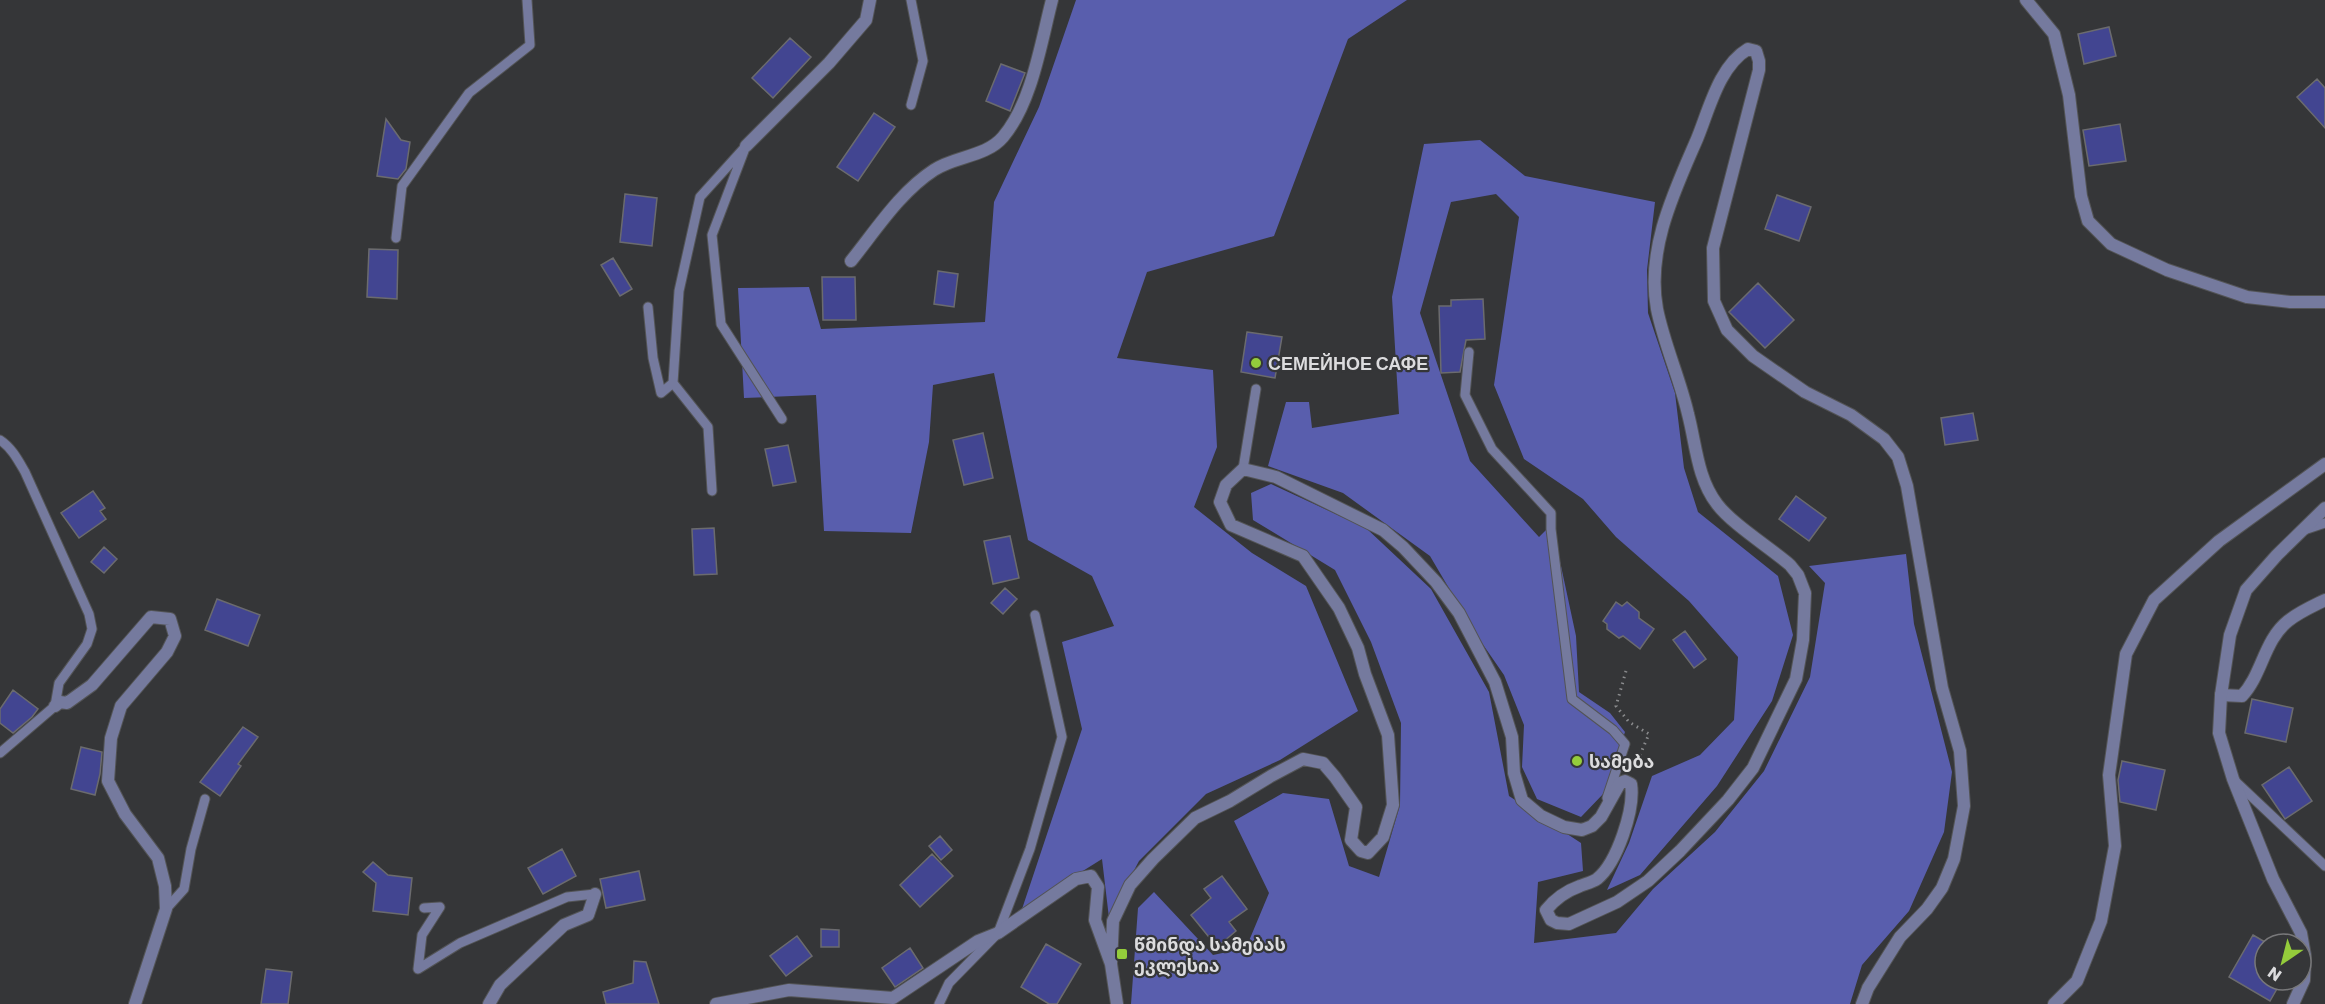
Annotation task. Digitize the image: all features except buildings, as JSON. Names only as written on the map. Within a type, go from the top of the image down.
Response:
[{"type":"street","points":[[746,146],[829,63],[866,20],[870,0]]},
{"type":"street","points":[[851,261],[905,194],[934,170],[984,151],[1003,137],[1022,106],[1052,0]]},
{"type":"street","points":[[2026,0],[2054,34],[2069,95],[2082,196],[2088,221],[2111,244],[2168,270],[2247,297],[2290,302],[2325,302]]},
{"type":"street","points":[[1117,1004],[1111,964],[1113,921],[1130,885],[1195,818],[1230,801],[1303,759],[1323,763],[1356,807],[1351,840],[1361,851],[1368,853],[1383,837],[1393,805],[1388,735],[1365,674],[1358,648],[1339,608],[1303,556],[1232,525],[1220,502],[1226,485],[1243,469],[1276,477],[1383,530],[1403,547],[1436,582],[1459,613],[1495,682],[1512,737],[1514,774],[1522,800],[1541,816],[1564,827],[1582,830],[1592,826],[1601,817],[1620,783],[1628,782],[1632,789],[1628,815],[1617,852],[1597,879],[1570,890],[1553,901],[1546,910],[1551,920],[1569,924],[1617,902],[1648,881],[1728,800],[1753,768],[1796,679],[1803,640],[1805,593],[1798,575],[1790,565],[1718,506],[1704,484],[1688,413],[1657,308],[1655,269],[1662,229],[1673,196],[1729,68],[1738,55],[1748,49],[1756,51],[1760,61],[1759,70],[1713,248],[1714,301],[1727,330],[1753,356],[1805,392],[1851,415],[1884,439],[1898,457],[1907,486],[1942,688],[1960,751],[1964,806],[1954,860],[1942,888],[1927,909],[1900,937],[1868,988],[1862,1004]]},
{"type":"street","points":[[2054,1004],[2077,981],[2101,921],[2115,846],[2109,775],[2126,654],[2154,600],[2219,541],[2325,464]]},
{"type":"street","points":[[2293,1004],[2304,980],[2305,956],[2301,933],[2273,879],[2233,779],[2219,733],[2221,695],[2230,634],[2246,590],[2325,508]]},
{"type":"street","points":[[2221,695],[2242,696],[2251,687],[2271,641],[2279,630],[2288,621],[2325,600]]},
{"type":"street","points":[[55,706],[60,702],[67,703],[92,684],[151,617],[170,619],[176,636],[166,652],[121,706],[111,738],[108,781],[125,814],[158,858],[165,886],[166,909],[135,1004]]},
{"type":"street","points":[[716,1004],[789,990],[893,998],[978,941],[998,933],[1076,879],[1091,876],[1098,887],[1095,920],[1111,964]]},
{"type":"street","points":[[489,1004],[500,985],[564,925],[588,915],[595,894]]},
{"type":"lane","points":[[396,238],[402,186],[469,93],[530,45],[527,0]]},
{"type":"lane","points":[[911,0],[923,61],[911,105]]},
{"type":"lane","points":[[712,491],[708,427],[673,383],[679,291],[700,197],[746,146]]},
{"type":"lane","points":[[746,146],[712,235],[721,324],[782,419]]},
{"type":"lane","points":[[648,308],[652,358],[661,393],[673,383]]},
{"type":"lane","points":[[1469,352],[1465,394],[1492,449],[1551,513],[1551,530],[1572,699],[1613,730],[1624,744],[1601,817]]},
{"type":"lane","points":[[1243,469],[1256,389]]},
{"type":"lane","points":[[0,441],[7,445],[25,472],[89,614],[92,629],[87,644],[59,683],[55,706],[0,753]]},
{"type":"lane","points":[[2302,531],[2325,523]]},
{"type":"lane","points":[[939,1004],[949,983],[998,933],[1030,849],[1062,737],[1035,615]]},
{"type":"lane","points":[[2233,779],[2325,866]]},
{"type":"lane","points":[[166,909],[184,889],[191,849],[205,799]]},
{"type":"lane","points":[[424,908],[440,907],[422,934],[418,969],[460,943],[567,897],[595,894]]},
{"type":"path","points":[[1626,671],[1617,706],[1629,722],[1649,734],[1628,782]]},
{"type":"shaded area","points":[[1076,0],[1407,0],[1348,39],[1274,236],[1147,272],[1117,358],[1213,370],[1217,447],[1194,507],[1252,553],[1306,586],[1358,711],[1280,760],[1206,794],[1139,861],[1109,918],[1102,859],[1022,909],[1082,729],[1062,642],[1114,626],[1092,576],[1028,540],[994,373],[933,385],[929,442],[911,533],[824,531],[816,395],[744,398],[738,288],[809,287],[821,329],[985,322],[994,202],[1039,107]]},
{"type":"shaded area","points":[[1480,140],[1525,176],[1655,202],[1647,270],[1648,313],[1675,393],[1684,468],[1698,512],[1778,576],[1793,635],[1772,701],[1717,786],[1640,875],[1607,890],[1629,843],[1652,776],[1700,755],[1734,720],[1738,657],[1689,601],[1616,537],[1583,499],[1524,459],[1494,385],[1519,217],[1496,194],[1451,202],[1420,313],[1470,461],[1539,537],[1552,524],[1576,636],[1579,692],[1610,713],[1625,732],[1605,792],[1581,817],[1537,799],[1522,767],[1524,725],[1504,675],[1477,636],[1430,556],[1343,493],[1268,466],[1286,402],[1309,402],[1312,428],[1399,414],[1392,297],[1424,144]]},
{"type":"shaded area","points":[[1271,484],[1366,528],[1431,589],[1489,692],[1509,796],[1581,843],[1583,871],[1538,882],[1534,943],[1616,933],[1653,889],[1715,832],[1764,771],[1810,677],[1825,583],[1809,566],[1906,554],[1914,624],[1952,772],[1944,832],[1909,911],[1862,965],[1850,1004],[1131,1004],[1138,908],[1154,892],[1213,955],[1246,948],[1269,893],[1234,821],[1283,793],[1329,799],[1349,866],[1379,877],[1400,805],[1401,723],[1371,642],[1335,570],[1253,520],[1251,493]]},
{"type":"place","name":"СЕМЕЙНОЕ САФЕ","points":[[1256,363]]},
{"type":"place","name":"სამება","points":[[1577,761]]},
{"type":"place","name":"წმინდა სამებას ეკლესია","points":[[1122,954]]}]
